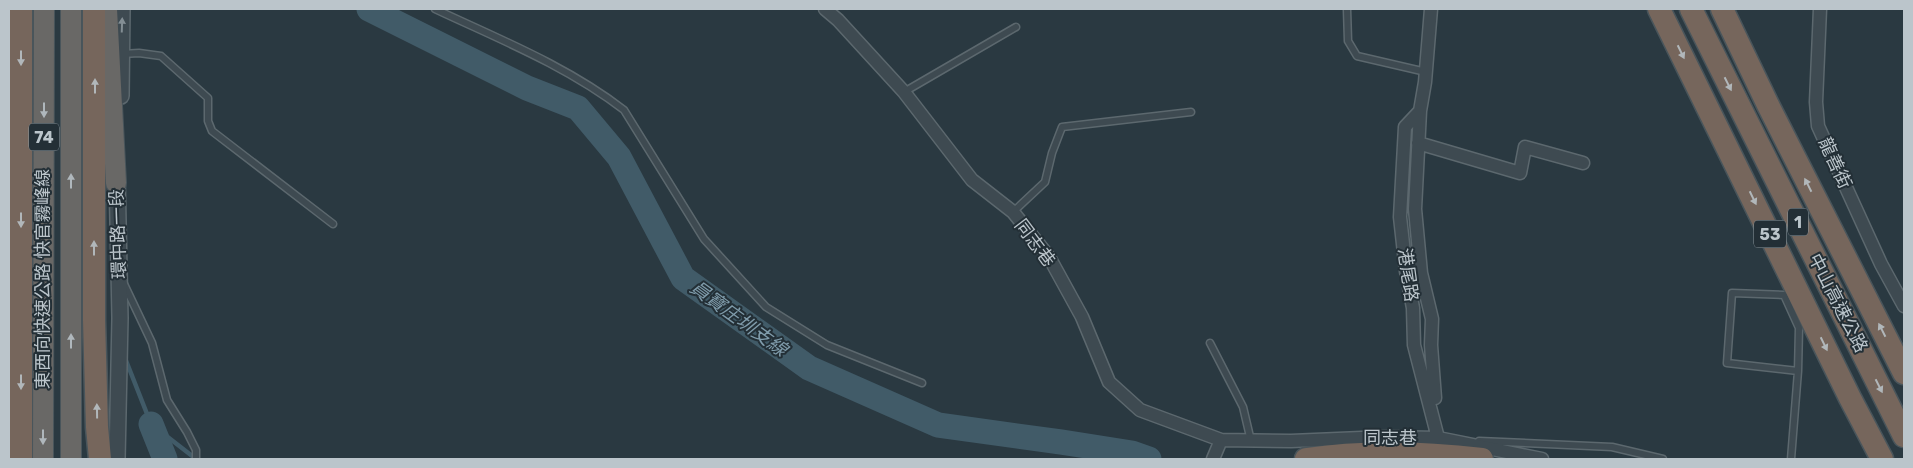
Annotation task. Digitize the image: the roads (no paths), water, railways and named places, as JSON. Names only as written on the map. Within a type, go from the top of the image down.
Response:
[{"type":"highway","points":[[20,9],[21,459]]},
{"type":"highway","name":"東西向快速公路 快官霧峰線","points":[[43,459],[44,9]]},
{"type":"highway","name":"東西向快速公路 快官霧峰線","points":[[71,9],[71,459]]},
{"type":"highway","points":[[94,9],[94,320],[97,427],[100,459]]},
{"type":"highway","points":[[107,9],[116,183]]},
{"type":"highway","name":"53","points":[[1659,9],[1850,398],[1882,459]]},
{"type":"highway","name":"中山高速公路","points":[[1691,9],[1904,436]]},
{"type":"highway","name":"中山高速公路","points":[[1722,9],[1768,105],[1904,373]]},
{"type":"highway","points":[[1306,459],[1330,455],[1376,452],[1482,455]]},
{"type":"street","name":"環中路一段","points":[[117,459],[120,318],[116,183],[121,130],[120,55],[122,9]]},
{"type":"street","name":"同志巷","points":[[825,9],[838,20],[904,92],[972,180],[1013,212],[1049,257],[1082,317],[1110,382],[1140,410],[1222,440],[1291,441],[1385,437],[1438,438]]},
{"type":"street","name":"港尾路","points":[[1431,9],[1426,72],[1420,111],[1405,127],[1400,217],[1412,308],[1414,345],[1438,438]]},
{"type":"street","name":"龍善街","points":[[1820,9],[1816,102],[1818,126],[1881,264],[1904,306]]},
{"type":"street","points":[[1420,111],[1415,209],[1421,273],[1432,319],[1433,372],[1438,438],[1482,455],[1542,459]]},
{"type":"street","points":[[1418,143],[1520,174],[1525,147],[1583,163]]},
{"type":"street","points":[[1214,459],[1222,440]]},
{"type":"lane","points":[[435,9],[556,65],[612,100],[624,110],[704,239],[766,307],[826,345],[922,383]]},
{"type":"lane","points":[[1347,9],[1348,41],[1357,56],[1426,72]]},
{"type":"lane","points":[[904,92],[1016,27]]},
{"type":"lane","points":[[120,55],[140,53],[161,56],[208,98],[208,121],[212,131],[333,224]]},
{"type":"lane","points":[[1013,212],[1045,182],[1052,153],[1062,127],[1191,112]]},
{"type":"lane","points":[[119,274],[152,343],[167,400],[196,450],[196,459]]},
{"type":"lane","points":[[1791,459],[1798,371],[1799,328],[1784,295],[1732,293],[1727,364],[1798,371]]},
{"type":"lane","points":[[1210,343],[1243,407],[1251,441]]},
{"type":"lane","points":[[1438,438],[1612,447],[1663,459]]},
{"type":"waterway","name":"員寶庄圳支線","points":[[369,9],[527,88],[578,108],[619,157],[683,278],[809,368],[938,425],[1132,453],[1149,459]]},
{"type":"waterway","points":[[125,358],[151,424],[196,459]]},
{"type":"waterway","points":[[151,424],[165,459]]}]
